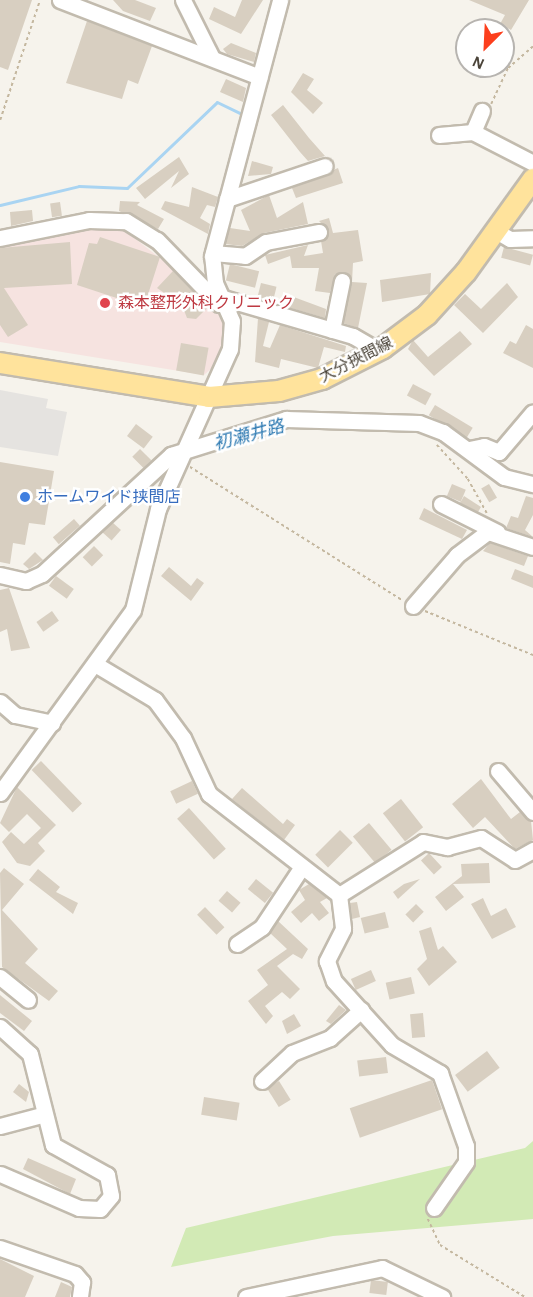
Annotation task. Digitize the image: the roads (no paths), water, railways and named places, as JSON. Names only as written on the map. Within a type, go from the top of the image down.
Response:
[{"type":"main road","name":"大分挾間線","points":[[0,363],[209,397],[295,387],[379,351],[438,304],[496,231],[533,179]]},
{"type":"street","points":[[60,0],[260,77]]},
{"type":"street","points":[[183,0],[212,58]]},
{"type":"street","points":[[0,793],[94,664],[137,600],[158,509],[232,342],[232,321],[212,271],[213,254],[280,0]]},
{"type":"street","points":[[473,132],[485,113]]},
{"type":"street","points":[[439,135],[473,132],[533,163]]},
{"type":"street","points":[[227,199],[326,166]]},
{"type":"street","points":[[0,238],[89,220],[126,222],[157,240],[232,321]]},
{"type":"street","points":[[496,231],[510,238],[533,238]]},
{"type":"street","points":[[213,254],[245,256],[266,242],[319,232]]},
{"type":"street","points":[[332,330],[342,280]]},
{"type":"street","points":[[223,298],[370,342],[379,351]]},
{"type":"street","points":[[469,449],[484,446],[499,452],[533,412]]},
{"type":"street","points":[[0,575],[26,581],[42,574],[156,466],[182,455],[303,417],[375,419],[436,429],[469,449],[504,477],[533,484]]},
{"type":"street","points":[[441,504],[533,547]]},
{"type":"street","points":[[413,606],[457,555],[474,540],[497,532]]},
{"type":"street","points":[[94,664],[155,700],[188,745],[204,789],[301,868],[322,877],[339,895],[343,929],[327,961],[334,981],[392,1044],[440,1072],[466,1146],[466,1162],[434,1208]]},
{"type":"street","points":[[2,709],[52,723]]},
{"type":"street","points":[[498,771],[533,812]]},
{"type":"street","points":[[339,895],[423,842],[447,848],[481,838],[515,860],[533,850]]},
{"type":"street","points":[[237,944],[262,927],[301,868]]},
{"type":"street","points":[[0,977],[28,1000]]},
{"type":"street","points":[[262,1081],[292,1053],[330,1038],[361,1010]]},
{"type":"street","points":[[0,1027],[30,1053],[42,1115],[56,1149],[107,1175],[109,1201],[100,1209],[80,1208],[0,1174]]},
{"type":"street","points":[[0,1126],[42,1115]]},
{"type":"street","points":[[0,1248],[75,1274],[82,1282],[80,1297]]},
{"type":"street","points":[[246,1297],[382,1268],[436,1296]]},
{"type":"waterway","points":[[0,205],[79,186],[127,188],[217,102],[240,113]]},
{"type":"waterway","name":"初瀬井路","points":[[24,588],[42,581]]},
{"type":"place","name":"森本整形外科クリニック","points":[[105,303]]},
{"type":"place","name":"ホームワイド挟間店","points":[[25,497]]}]
